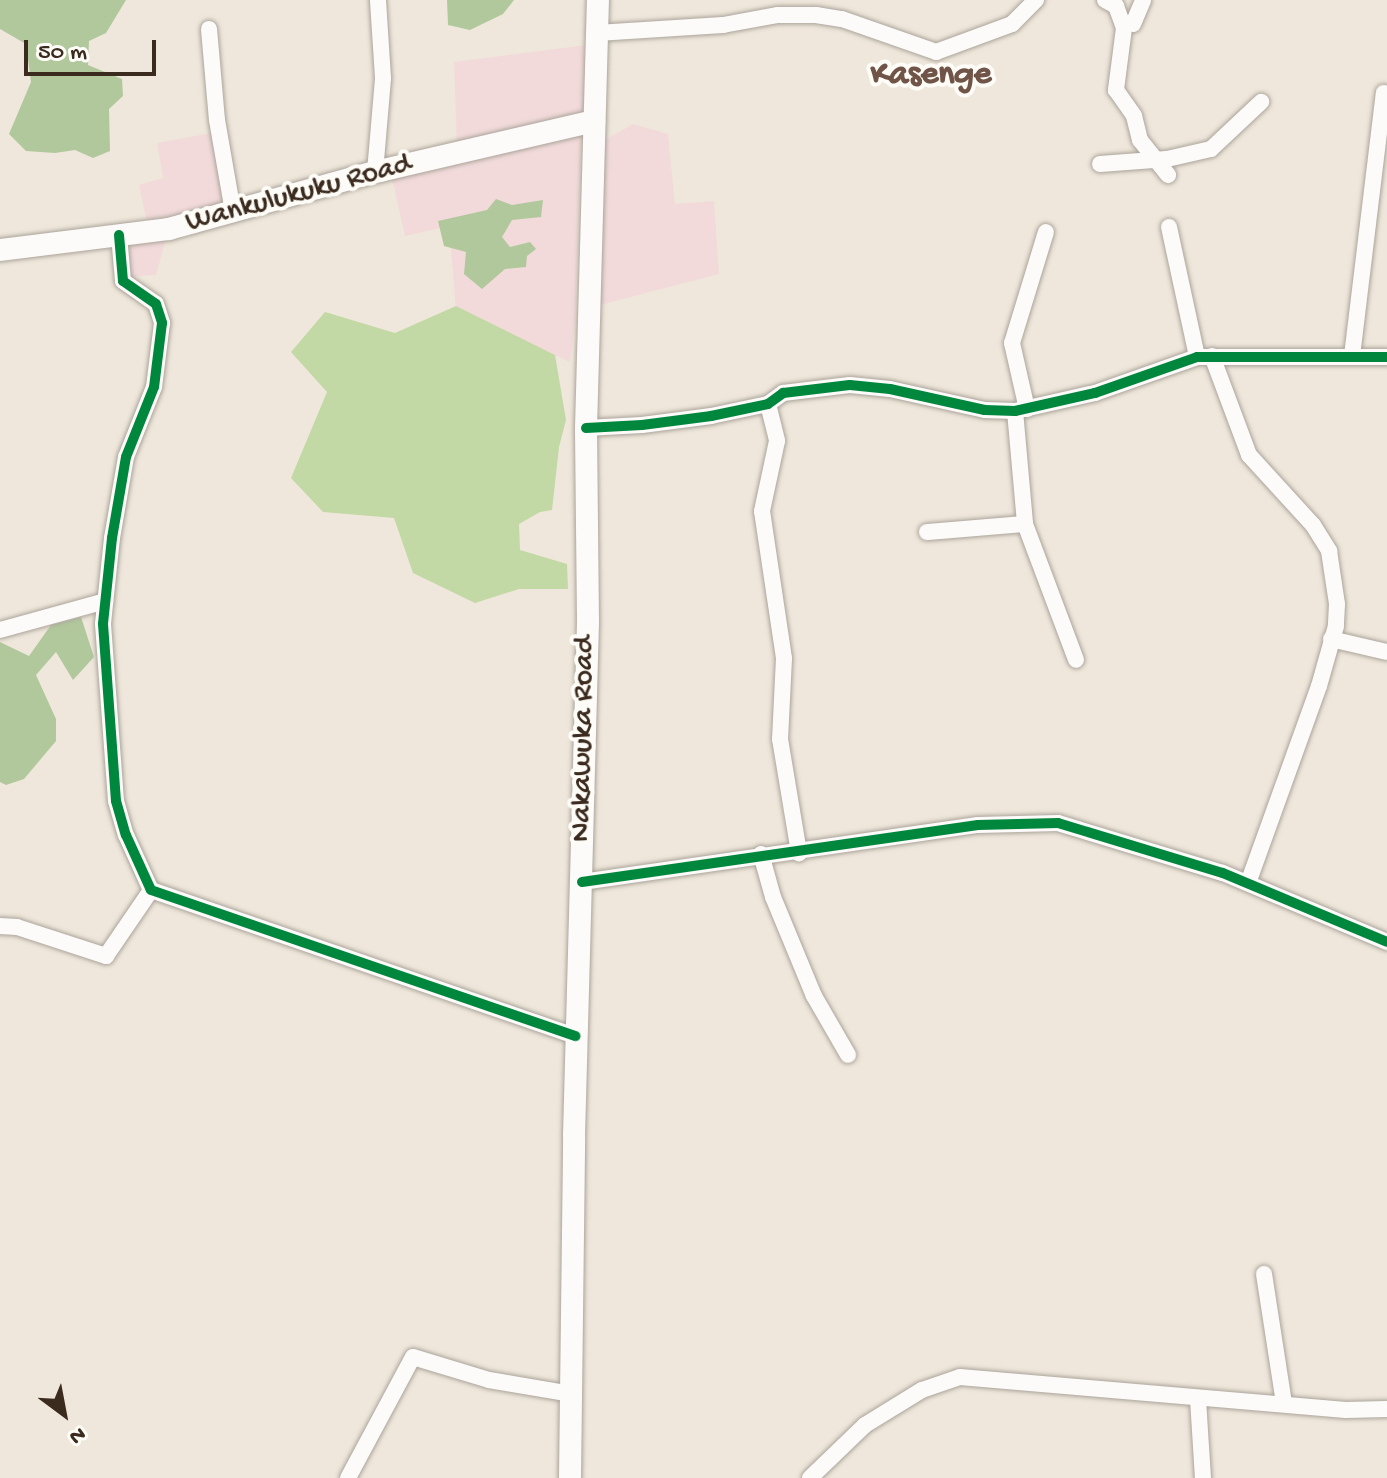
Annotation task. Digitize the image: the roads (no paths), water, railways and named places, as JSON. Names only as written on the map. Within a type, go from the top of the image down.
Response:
[{"type":"main road","name":"Nakawuka Road","points":[[570,1478],[576,1036],[588,621],[586,428],[598,0]]},
{"type":"main road","name":"Wankulukuku Road","points":[[0,250],[169,229],[375,172],[594,121]]},
{"type":"street","points":[[375,172],[383,78],[378,0]]},
{"type":"street","points":[[597,33],[723,25],[778,15],[816,15],[842,19],[936,52],[1012,24],[1036,0]]},
{"type":"street","points":[[1105,0],[1116,6],[1124,28],[1116,90],[1134,116],[1140,140],[1168,175]]},
{"type":"street","points":[[1133,24],[1143,0]]},
{"type":"street","points":[[209,29],[217,120],[233,212]]},
{"type":"street","points":[[1352,356],[1384,93]]},
{"type":"street","points":[[1100,164],[1167,159],[1211,149],[1261,102]]},
{"type":"street","points":[[1169,227],[1205,356],[1249,455],[1313,525],[1329,551],[1338,617],[1319,686],[1248,883]]},
{"type":"street","points":[[1046,232],[1012,343],[1021,410],[1025,524],[1076,660]]},
{"type":"street","points":[[119,235],[123,281],[156,304],[162,323],[154,387],[126,457],[105,601],[105,669],[116,801],[130,847],[151,890],[576,1036]]},
{"type":"street","points":[[586,428],[642,425],[768,404],[783,393],[850,385],[890,389],[985,410],[1021,410],[1095,393],[1205,356],[1387,357]]},
{"type":"street","points":[[768,404],[777,441],[762,511],[784,658],[780,739],[799,853]]},
{"type":"street","points":[[927,532],[1025,524]]},
{"type":"street","points":[[0,630],[105,601]]},
{"type":"street","points":[[1331,639],[1387,652]]},
{"type":"street","points":[[582,882],[978,825],[1058,823],[1248,883],[1387,942]]},
{"type":"street","points":[[761,854],[773,897],[814,996],[848,1055]]},
{"type":"street","points":[[0,926],[17,927],[106,956],[151,890]]},
{"type":"street","points":[[1264,1274],[1284,1403]]},
{"type":"street","points":[[348,1478],[413,1357],[489,1380],[571,1394]]},
{"type":"street","points":[[810,1478],[865,1425],[922,1390],[951,1379],[998,1379],[1346,1410],[1387,1409]]},
{"type":"street","points":[[1198,1399],[1203,1478]]},
{"type":"district","name":"Kasenge","points":[[931,77]]}]
